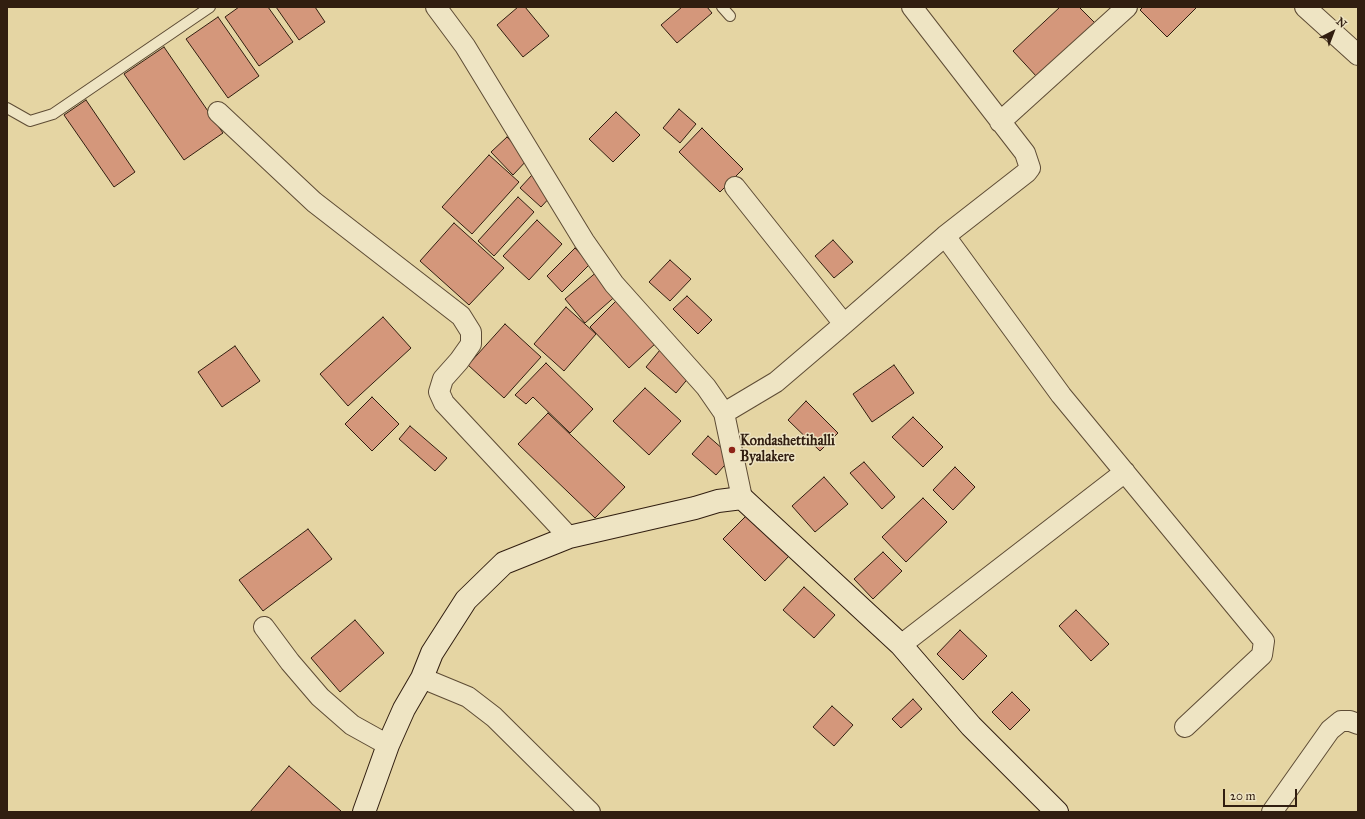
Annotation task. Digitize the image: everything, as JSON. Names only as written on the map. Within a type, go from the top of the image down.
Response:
[{"type":"street","points":[[436,7],[465,46],[584,241],[614,284],[706,387],[724,413],[742,498],[901,645],[971,726],[1057,812]]},
{"type":"street","points":[[724,413],[776,382],[946,236],[1027,172],[1030,168],[1025,153],[912,7]]},
{"type":"street","points":[[1000,122],[1127,7]]},
{"type":"street","points":[[1305,7],[1358,55]]},
{"type":"street","points":[[218,112],[314,202],[460,316],[472,332],[471,344],[459,361],[443,379],[439,392],[444,403],[569,537]]},
{"type":"street","points":[[735,187],[844,324]]},
{"type":"street","points":[[946,236],[1061,395],[1264,641],[1262,655],[1185,727]]},
{"type":"street","points":[[901,645],[1125,472]]},
{"type":"street","points":[[364,812],[388,745],[404,709],[422,678],[432,653],[466,600],[504,563],[569,537],[687,510],[718,501],[742,498]]},
{"type":"street","points":[[264,627],[290,662],[320,696],[352,725],[388,745]]},
{"type":"street","points":[[422,678],[468,697],[494,717],[590,812]]},
{"type":"street","points":[[1272,812],[1330,730],[1341,721],[1350,721],[1358,724]]},
{"type":"lane","points":[[7,108],[30,121],[53,114],[210,7]]},
{"type":"lane","points":[[722,7],[730,16]]},
{"type":"building","points":[[239,7],[268,7],[293,42],[259,66],[225,17]]},
{"type":"building","points":[[276,7],[315,7],[325,22],[299,40]]},
{"type":"building","points":[[518,7],[525,7],[549,36],[523,57],[497,25]]},
{"type":"building","points":[[682,7],[707,7],[712,13],[677,43],[661,25]]},
{"type":"building","points":[[1060,7],[1079,7],[1095,23],[1037,77],[1013,51]]},
{"type":"building","points":[[1143,7],[1197,7],[1167,37],[1140,10]]},
{"type":"building","points":[[218,17],[259,76],[228,98],[186,39]]},
{"type":"building","points":[[164,47],[223,133],[184,160],[124,74]]},
{"type":"building","points":[[86,100],[135,172],[114,187],[64,115]]},
{"type":"building","points":[[679,109],[696,124],[680,143],[663,128]]},
{"type":"building","points":[[616,112],[640,135],[613,162],[589,139]]},
{"type":"building","points":[[702,128],[743,169],[720,192],[679,152]]},
{"type":"building","points":[[507,137],[528,159],[513,175],[491,152]]},
{"type":"building","points":[[489,155],[519,182],[472,234],[442,207]]},
{"type":"building","points":[[532,175],[552,195],[541,207],[520,188]]},
{"type":"building","points":[[518,197],[534,212],[494,256],[478,241]]},
{"type":"building","points":[[537,220],[562,244],[529,280],[503,256]]},
{"type":"building","points":[[454,223],[504,268],[469,305],[420,261]]},
{"type":"building","points":[[833,240],[853,262],[834,278],[815,256]]},
{"type":"building","points":[[575,248],[590,264],[562,292],[547,276]]},
{"type":"building","points":[[670,260],[691,279],[670,301],[649,282]]},
{"type":"building","points":[[599,270],[619,293],[585,323],[565,299]]},
{"type":"building","points":[[687,296],[712,320],[698,334],[673,309]]},
{"type":"building","points":[[616,301],[656,343],[629,368],[590,327]]},
{"type":"building","points":[[566,307],[596,334],[564,371],[534,344]]},
{"type":"building","points":[[383,317],[411,348],[348,406],[320,374]]},
{"type":"building","points":[[505,324],[541,357],[504,398],[468,365]]},
{"type":"building","points":[[235,346],[260,381],[222,407],[198,372]]},
{"type":"building","points":[[660,350],[690,376],[676,393],[646,367]]},
{"type":"building","points":[[546,363],[593,409],[570,433],[533,397],[526,404],[515,395]]},
{"type":"building","points":[[894,365],[914,393],[872,422],[853,394]]},
{"type":"building","points":[[645,388],[681,421],[649,455],[613,421]]},
{"type":"building","points":[[372,397],[399,424],[372,451],[345,424]]},
{"type":"building","points":[[806,401],[838,433],[820,451],[788,420]]},
{"type":"building","points":[[548,413],[625,487],[595,518],[518,444]]},
{"type":"building","points":[[913,417],[943,447],[923,467],[892,437]]},
{"type":"building","points":[[410,426],[447,458],[435,471],[399,439]]},
{"type":"building","points":[[708,436],[732,457],[716,475],[692,454]]},
{"type":"building","points":[[864,462],[895,497],[882,509],[850,473]]},
{"type":"building","points":[[955,467],[975,487],[953,510],[933,490]]},
{"type":"building","points":[[824,477],[848,504],[815,532],[792,506]]},
{"type":"building","points":[[923,498],[947,522],[906,562],[882,537]]},
{"type":"building","points":[[747,515],[789,556],[765,581],[723,539]]},
{"type":"building","points":[[308,529],[332,559],[263,611],[239,580]]},
{"type":"building","points":[[883,552],[902,571],[873,599],[854,579]]},
{"type":"building","points":[[804,587],[835,615],[814,638],[783,610]]},
{"type":"building","points":[[1076,610],[1109,644],[1091,661],[1059,626]]},
{"type":"building","points":[[355,620],[384,653],[340,692],[311,658]]},
{"type":"building","points":[[960,630],[987,656],[963,680],[937,654]]},
{"type":"building","points":[[1012,692],[1030,710],[1010,730],[992,712]]},
{"type":"building","points":[[913,699],[922,709],[901,728],[892,719]]},
{"type":"building","points":[[832,706],[853,725],[834,746],[813,727]]},
{"type":"building","points":[[289,766],[341,811],[250,812]]},
{"type":"place","name":"Kondashettihalli Byalakere","points":[[732,450]]}]
